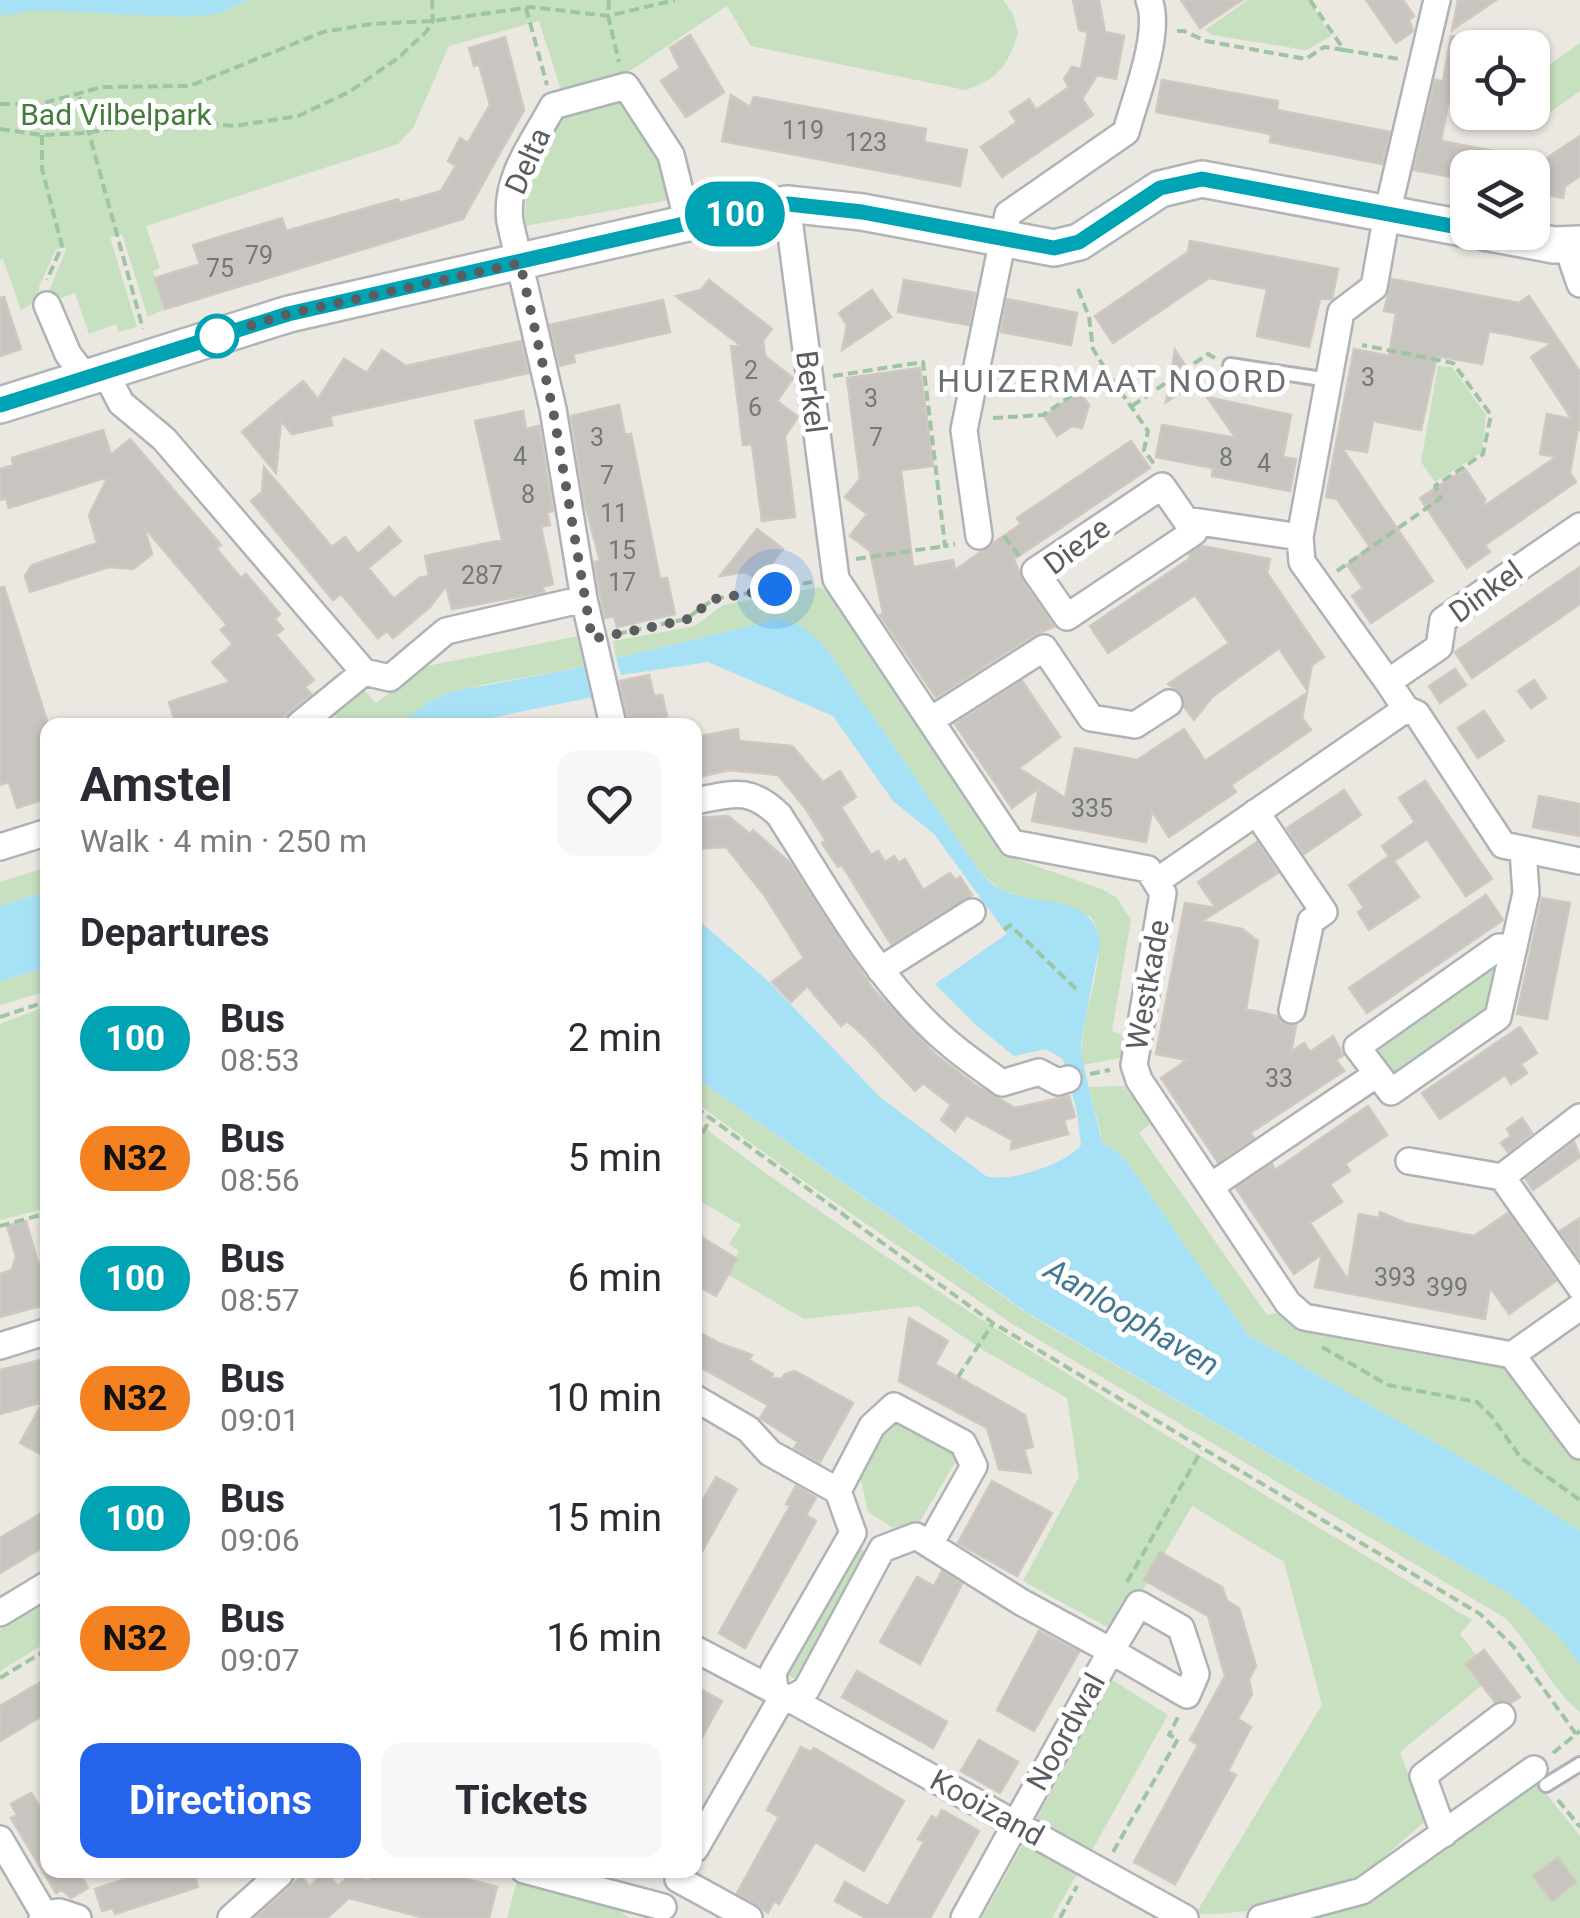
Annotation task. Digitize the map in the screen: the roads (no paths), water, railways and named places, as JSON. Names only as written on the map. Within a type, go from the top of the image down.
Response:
[{"type":"street","points":[[979,538],[964,430],[1008,214],[1126,132],[1152,33],[1149,0]]},
{"type":"street","points":[[1437,0],[1386,214],[1374,288],[1342,312],[1300,537],[1302,562],[1406,709],[1417,714],[1504,845],[1580,862]]},
{"type":"street","name":"Delta","points":[[611,718],[584,599],[553,410],[507,205],[510,184],[554,106],[626,86],[671,154],[688,223]]},
{"type":"street","points":[[0,406],[288,314],[788,204],[862,212],[1054,248],[1079,242],[1160,188],[1202,179],[1450,226]]},
{"type":"street","name":"Berkel","points":[[788,204],[835,570]]},
{"type":"street","points":[[1574,245],[1580,284]]},
{"type":"street","points":[[46,305],[68,354],[164,439],[364,672],[390,678],[446,631],[584,599]]},
{"type":"street","name":"Dieze","points":[[1162,486],[1186,520],[1194,532],[1067,617],[1035,571],[1162,486]]},
{"type":"street","points":[[1186,520],[1300,537]]},
{"type":"street","name":"Dinkel","points":[[1388,682],[1439,646],[1442,620],[1580,526]]},
{"type":"street","name":"Westkade","points":[[835,570],[1012,842],[1148,869],[1156,881],[1163,893],[1135,1073],[1288,1303],[1304,1317],[1512,1354]]},
{"type":"street","points":[[932,720],[1044,648],[1091,718],[1134,725],[1169,703]]},
{"type":"street","points":[[308,718],[364,672]]},
{"type":"street","points":[[1156,881],[1406,709]]},
{"type":"street","points":[[702,800],[737,793],[762,799],[778,815],[880,970],[928,1025],[1002,1084],[1039,1072],[1058,1082],[1068,1079]]},
{"type":"street","points":[[1256,812],[1324,912],[1310,921],[1292,1010]]},
{"type":"street","points":[[0,847],[40,834]]},
{"type":"street","points":[[1514,946],[1499,947],[1358,1047],[1390,1092],[1498,1016],[1514,946],[1526,892],[1523,851]]},
{"type":"street","points":[[880,970],[972,912]]},
{"type":"street","points":[[1211,1186],[1377,1074]]},
{"type":"street","points":[[1502,1178],[1580,1117]]},
{"type":"street","points":[[1409,1161],[1502,1178],[1580,1287]]},
{"type":"street","points":[[1580,1307],[1512,1354],[1580,1446]]},
{"type":"street","points":[[0,1346],[40,1333]]},
{"type":"street","points":[[702,1402],[748,1429],[770,1454],[838,1491],[853,1533],[882,1549]]},
{"type":"street","points":[[702,1838],[783,1695],[806,1690],[882,1549],[916,1536],[930,1544],[974,1466],[963,1443],[894,1406],[880,1415],[838,1491]]},
{"type":"street","points":[[783,1695],[773,1672],[853,1533]]},
{"type":"street","name":"Noordwal","points":[[930,1544],[1020,1602],[1111,1651],[1187,1694],[1196,1674],[1181,1628],[1138,1604],[1111,1651],[1015,1824],[964,1918]]},
{"type":"street","points":[[0,1613],[40,1589]]},
{"type":"street","name":"Kooizand","points":[[702,1653],[1184,1918]]},
{"type":"street","points":[[1444,1834],[1423,1776],[1502,1716]]},
{"type":"street","points":[[1261,1918],[1362,1891],[1444,1834],[1540,1777]]},
{"type":"street","points":[[0,1839],[43,1916],[60,1912],[78,1918]]},
{"type":"street","points":[[230,1918],[275,1878]]},
{"type":"street","points":[[550,1878],[660,1912],[679,1878]]},
{"type":"street","points":[[687,1878],[749,1918]]},
{"type":"lane","points":[[1230,365],[1329,380]]},
{"type":"lane","points":[[1540,1777],[1580,1764]]},
{"type":"water","points":[[0,0],[247,0],[218,14],[180,17],[37,10],[1,16]]},
{"type":"water","name":"Aanloophaven","points":[[780,619],[804,627],[826,648],[981,873],[997,888],[1074,908],[1086,915],[1100,942],[1081,1042],[1082,1058],[1103,1143],[1124,1158],[1248,1335],[1499,1479],[1580,1531],[1580,1665],[1559,1636],[1510,1594],[1029,1314],[702,1082],[702,923],[767,980],[881,1098],[986,1176],[1009,1177],[1037,1170],[1063,1159],[1081,1145],[1063,1059],[1046,1049],[1014,1056],[935,984],[1007,934],[934,834],[893,801],[833,716],[708,662],[621,675],[616,658]]},
{"type":"water","points":[[588,666],[594,697],[493,718],[407,718],[430,701],[451,692]]},
{"type":"water","points":[[40,893],[40,969],[0,981],[0,906]]},
{"type":"district","name":"HUIZERMAAT NOORD","points":[[1113,381]]},
{"type":"park label","name":"Bad Vilbelpark","points":[[116,115]]}]
